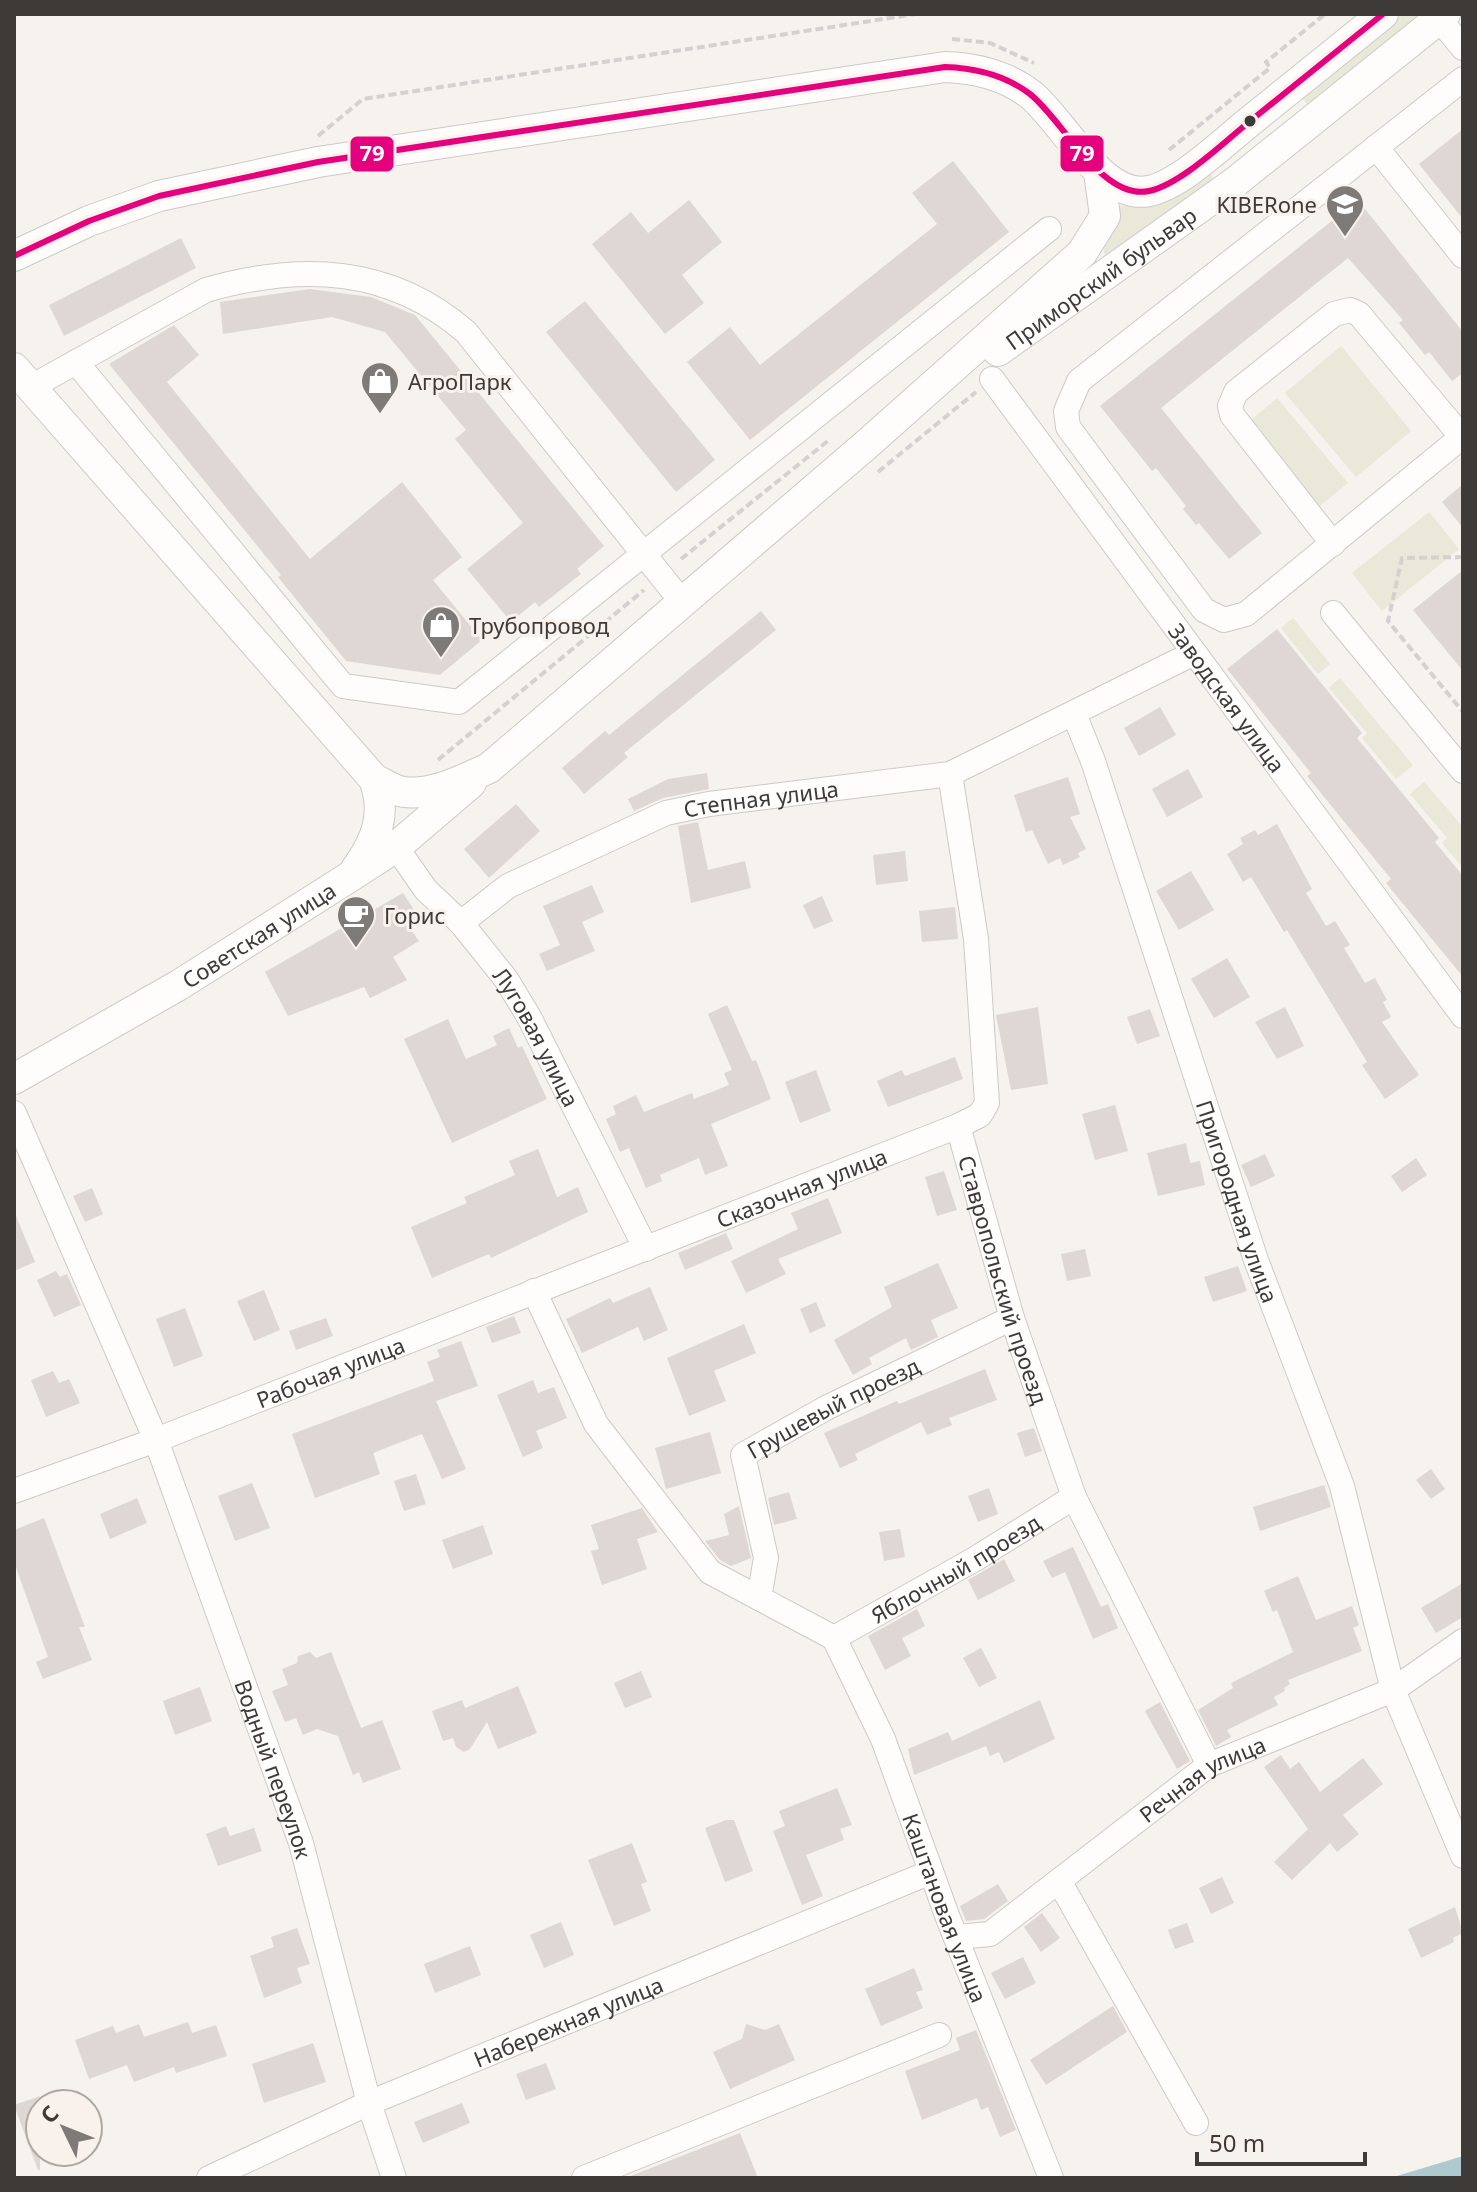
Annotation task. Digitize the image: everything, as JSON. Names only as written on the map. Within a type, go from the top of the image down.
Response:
[{"type":"main road","name":"Приморский бульвар","points":[[1099,172],[1115,184],[1133,191],[1162,187],[1211,153],[1383,14]]},
{"type":"main road","name":"Приморский бульвар","points":[[866,445],[1234,183],[1442,16]]},
{"type":"main road","points":[[15,257],[89,221],[159,196],[318,162],[945,67],[971,68],[998,75],[1030,94],[1099,172],[1105,193],[1105,216],[1082,253],[866,445]]},
{"type":"main road","points":[[1211,153],[1234,183]]},
{"type":"main road","points":[[22,377],[374,779],[381,798],[379,828],[369,852],[351,876]]},
{"type":"main road","name":"Советская улица","points":[[14,1079],[179,985],[396,847],[866,445]]},
{"type":"main road","points":[[374,779],[402,792],[424,791],[453,784],[489,768]]},
{"type":"street","points":[[1442,16],[1463,48]]},
{"type":"street","points":[[1333,544],[1232,415],[1230,406],[1236,392],[1334,314],[1350,310],[1359,314],[1462,437],[1333,544],[1246,614],[1224,620],[1204,610],[1068,427],[1066,411],[1079,381],[1463,79]]},
{"type":"street","points":[[1376,147],[1463,256]]},
{"type":"street","points":[[76,362],[343,686],[459,702],[1049,229]]},
{"type":"street","points":[[22,377],[76,362],[206,290],[238,281],[327,272],[380,282],[438,308],[466,332],[682,602]]},
{"type":"street","name":"Заводская улица","points":[[992,379],[1463,1016]]},
{"type":"street","points":[[1333,613],[1463,771]]},
{"type":"street","name":"Степная улица","points":[[461,923],[508,886],[666,813],[709,804],[950,774],[1194,653]]},
{"type":"street","name":"Пригородная улица","points":[[1074,714],[1093,761],[1256,1260],[1342,1486],[1393,1690],[1463,1856]]},
{"type":"street","name":"Ставропольский проезд","points":[[950,774],[976,939],[987,1103],[980,1115],[958,1126],[1012,1318],[1074,1497],[1209,1765]]},
{"type":"street","name":"Луговая улица","points":[[396,847],[426,890],[461,923],[506,979],[529,1017],[646,1249]]},
{"type":"street","name":"Водный переулок","points":[[14,1113],[156,1440],[301,1843],[369,2103],[394,2178]]},
{"type":"street","name":"Сказочная улица","points":[[646,1249],[958,1126]]},
{"type":"street","name":"Рабочая улица","points":[[14,1491],[156,1440],[646,1249]]},
{"type":"street","points":[[534,1291],[596,1424],[710,1572],[834,1638]]},
{"type":"street","name":"Грушевый проезд","points":[[759,1598],[766,1558],[743,1455],[826,1408],[1012,1318]]},
{"type":"street","name":"Яблочный проезд","points":[[834,1638],[975,1559],[1074,1497]]},
{"type":"street","name":"Каштановая улица","points":[[834,1638],[883,1739],[931,1872],[1051,2178]]},
{"type":"street","name":"Речная улица","points":[[956,1937],[990,1934],[1209,1765],[1393,1690],[1463,1641]]},
{"type":"street","name":"Набережная улица","points":[[209,2178],[369,2103],[931,1872]]},
{"type":"street","points":[[1059,1881],[1196,2123]]},
{"type":"street","points":[[584,2178],[939,2035]]},
{"type":"path","points":[[311,141],[363,99],[916,14]]},
{"type":"path","points":[[1167,152],[1270,68],[1266,62],[1325,14]]},
{"type":"path","points":[[939,41],[964,38],[990,43],[1019,53],[1042,68]]},
{"type":"path","points":[[1463,557],[1402,558],[1388,621],[1463,712]]},
{"type":"path","points":[[442,772],[435,763],[652,583]]},
{"type":"shaded area","points":[[1400,14],[1426,14],[1310,108],[1300,95]]},
{"type":"shaded area","points":[[1209,172],[1215,180],[1111,258],[1105,255],[1103,246],[1118,206],[1147,205],[1167,199]]},
{"type":"shaded area","points":[[1341,346],[1411,431],[1356,477],[1285,393]]},
{"type":"shaded area","points":[[1277,398],[1348,483],[1314,511],[1244,426]]},
{"type":"shaded area","points":[[1429,512],[1459,549],[1382,611],[1352,573]]},
{"type":"shaded area","points":[[1293,618],[1330,664],[1318,674],[1281,628]]},
{"type":"shaded area","points":[[1340,678],[1413,765],[1396,779],[1362,738],[1367,733],[1329,688]]},
{"type":"shaded area","points":[[1424,782],[1463,827],[1463,868],[1442,843],[1447,838],[1410,794]]},
{"type":"water","points":[[1463,2156],[1463,2178],[1390,2178]]},
{"type":"building","points":[[1463,129],[1463,219],[1419,164]]},
{"type":"building","points":[[953,161],[1009,232],[750,440],[687,362],[730,327],[760,365],[937,224],[912,193]]},
{"type":"building","points":[[689,200],[722,242],[682,275],[704,303],[665,334],[592,244],[631,212],[648,233]]},
{"type":"building","points":[[1358,200],[1463,332],[1463,373],[1452,381],[1429,352],[1425,355],[1399,323],[1403,320],[1348,258],[1161,408],[1262,533],[1229,559],[1199,523],[1196,525],[1183,509],[1186,506],[1156,468],[1152,471],[1100,406]]},
{"type":"building","points":[[181,238],[196,268],[64,336],[49,305]]},
{"type":"building","points":[[310,289],[371,297],[415,315],[604,546],[577,569],[581,574],[539,607],[535,602],[511,622],[467,569],[523,523],[455,439],[466,430],[385,332],[332,317],[223,334],[220,302]]},
{"type":"building","points":[[585,301],[715,460],[676,492],[546,332]]},
{"type":"building","points":[[174,325],[199,355],[167,382],[310,559],[402,482],[462,557],[433,580],[482,640],[440,675],[346,661],[278,577],[281,575],[109,364]]},
{"type":"building","points":[[1463,484],[1463,528],[1442,502]]},
{"type":"building","points":[[1463,570],[1463,671],[1413,610]]},
{"type":"building","points":[[761,611],[776,630],[624,753],[628,757],[584,794],[562,768],[605,731],[609,735]]},
{"type":"building","points":[[1277,629],[1362,733],[1357,738],[1439,838],[1435,842],[1463,876],[1463,977],[1386,883],[1391,879],[1307,776],[1311,773],[1227,669]]},
{"type":"building","points":[[1160,707],[1176,735],[1139,756],[1124,728]]},
{"type":"building","points":[[1188,769],[1203,797],[1167,817],[1152,789]]},
{"type":"building","points":[[707,773],[709,789],[663,798],[634,811],[628,799],[668,779]]},
{"type":"building","points":[[1068,777],[1080,814],[1070,817],[1086,849],[1078,853],[1080,857],[1063,865],[1060,858],[1048,864],[1032,830],[1026,832],[1014,795]]},
{"type":"building","points":[[516,804],[540,831],[489,878],[464,849]]},
{"type":"building","points":[[698,822],[708,870],[745,861],[751,888],[691,903],[678,826]]},
{"type":"building","points":[[1277,824],[1312,889],[1306,893],[1326,926],[1335,921],[1350,945],[1344,948],[1365,983],[1375,978],[1387,1000],[1383,1002],[1391,1017],[1382,1022],[1419,1075],[1385,1099],[1362,1065],[1367,1062],[1287,930],[1284,932],[1251,877],[1243,882],[1227,854],[1243,844],[1240,838],[1255,830],[1258,835]]},
{"type":"building","points":[[905,851],[908,881],[876,885],[873,855]]},
{"type":"building","points":[[1191,871],[1214,910],[1179,930],[1156,891]]},
{"type":"building","points":[[592,885],[604,912],[582,922],[595,951],[547,971],[539,954],[560,945],[543,906]]},
{"type":"building","name":"Горис","points":[[403,893],[418,916],[407,924],[419,941],[393,957],[407,980],[370,998],[364,987],[288,1016],[265,972]]},
{"type":"building","points":[[822,896],[833,921],[814,929],[803,905]]},
{"type":"building","points":[[955,907],[958,939],[922,942],[919,911]]},
{"type":"building","points":[[1227,958],[1250,997],[1214,1018],[1191,979]]},
{"type":"building","points":[[727,1005],[752,1061],[756,1060],[771,1099],[711,1124],[728,1166],[705,1175],[699,1158],[660,1175],[662,1181],[646,1188],[629,1148],[620,1152],[606,1119],[616,1114],[613,1106],[636,1095],[644,1112],[692,1093],[694,1099],[729,1085],[724,1073],[732,1070],[708,1014]]},
{"type":"building","points":[[1038,1007],[1048,1084],[1011,1090],[996,1015]]},
{"type":"building","points":[[1285,1007],[1304,1046],[1277,1059],[1255,1022]]},
{"type":"building","points":[[1150,1009],[1160,1036],[1137,1044],[1127,1017]]},
{"type":"building","points":[[448,1019],[466,1059],[497,1045],[493,1036],[509,1028],[518,1048],[522,1046],[547,1099],[452,1143],[404,1039]]},
{"type":"building","points":[[955,1057],[963,1079],[888,1107],[877,1081],[902,1070],[905,1076]]},
{"type":"building","points":[[816,1070],[831,1111],[800,1123],[785,1082]]},
{"type":"building","points":[[1115,1105],[1128,1151],[1095,1160],[1082,1114]]},
{"type":"building","points":[[1186,1143],[1190,1163],[1200,1161],[1205,1185],[1158,1196],[1147,1153]]},
{"type":"building","points":[[538,1149],[557,1197],[578,1187],[588,1212],[491,1258],[489,1254],[432,1278],[411,1227],[467,1203],[464,1197],[515,1175],[509,1161]]},
{"type":"building","points":[[1265,1154],[1275,1176],[1251,1187],[1241,1165]]},
{"type":"building","points":[[1416,1158],[1427,1175],[1402,1192],[1391,1176]]},
{"type":"building","points":[[944,1171],[957,1210],[937,1216],[925,1177]]},
{"type":"building","points":[[92,1188],[103,1214],[85,1222],[73,1196]]},
{"type":"building","points":[[828,1198],[842,1233],[778,1259],[786,1274],[746,1293],[731,1261],[798,1229],[791,1213]]},
{"type":"building","points":[[14,1211],[35,1262],[14,1271]]},
{"type":"building","points":[[726,1233],[733,1249],[685,1270],[678,1253]]},
{"type":"building","points":[[1085,1249],[1091,1276],[1067,1281],[1061,1254]]},
{"type":"building","points":[[938,1263],[958,1308],[931,1320],[938,1337],[911,1350],[906,1338],[869,1358],[872,1364],[853,1375],[834,1340],[892,1307],[884,1287]]},
{"type":"building","points":[[1238,1266],[1247,1291],[1213,1302],[1204,1277]]},
{"type":"building","points":[[56,1271],[60,1277],[67,1274],[81,1305],[54,1317],[37,1280]]},
{"type":"building","points":[[650,1287],[668,1330],[644,1341],[638,1327],[582,1353],[566,1319],[610,1298],[613,1303]]},
{"type":"building","points":[[264,1290],[280,1330],[254,1341],[237,1301]]},
{"type":"building","points":[[816,1302],[826,1326],[810,1333],[800,1309]]},
{"type":"building","points":[[185,1308],[203,1356],[174,1367],[156,1319]]},
{"type":"building","points":[[514,1316],[521,1333],[492,1343],[486,1327]]},
{"type":"building","points":[[326,1318],[333,1336],[296,1350],[289,1331]]},
{"type":"building","points":[[744,1324],[756,1353],[714,1371],[726,1401],[689,1416],[667,1358]]},
{"type":"building","points":[[461,1341],[478,1386],[436,1401],[466,1469],[442,1479],[422,1434],[373,1453],[380,1474],[315,1498],[292,1434],[434,1381],[427,1362],[440,1357],[437,1350]]},
{"type":"building","points":[[985,1369],[997,1400],[949,1418],[952,1425],[927,1435],[921,1422],[855,1454],[858,1460],[840,1468],[824,1433],[897,1401],[899,1404]]},
{"type":"building","points":[[53,1371],[59,1383],[69,1379],[80,1403],[46,1417],[31,1380]]},
{"type":"building","points":[[533,1380],[538,1393],[554,1387],[567,1418],[536,1431],[543,1448],[523,1457],[497,1395]]},
{"type":"building","points":[[1034,1428],[1042,1451],[1025,1457],[1017,1433]]},
{"type":"building","points":[[710,1432],[721,1473],[666,1489],[655,1448]]},
{"type":"building","points":[[1431,1469],[1445,1489],[1431,1499],[1416,1480]]},
{"type":"building","points":[[416,1474],[426,1504],[404,1511],[394,1481]]},
{"type":"building","points":[[252,1483],[270,1528],[235,1541],[218,1496]]},
{"type":"building","points":[[1324,1485],[1331,1507],[1260,1531],[1253,1507]]},
{"type":"building","points":[[989,1488],[998,1514],[978,1522],[968,1496]]},
{"type":"building","points":[[789,1492],[797,1519],[774,1525],[768,1498]]},
{"type":"building","points":[[137,1498],[147,1523],[110,1539],[100,1514]]},
{"type":"building","points":[[739,1506],[751,1558],[731,1566],[720,1560],[705,1541],[729,1535],[724,1514]]},
{"type":"building","points":[[642,1508],[658,1532],[637,1539],[647,1569],[602,1585],[591,1551],[599,1549],[591,1525]]},
{"type":"building","points":[[44,1518],[85,1627],[79,1627],[92,1660],[43,1679],[36,1662],[48,1657],[14,1562],[14,1530]]},
{"type":"building","points":[[483,1525],[493,1554],[453,1569],[442,1540]]},
{"type":"building","points":[[900,1529],[905,1557],[884,1561],[879,1532]]},
{"type":"building","points":[[1073,1547],[1101,1607],[1108,1604],[1118,1628],[1093,1639],[1065,1572],[1052,1578],[1043,1561]]},
{"type":"building","points":[[1004,1559],[1015,1581],[978,1600],[968,1580]]},
{"type":"building","points":[[1298,1576],[1316,1620],[1352,1606],[1359,1625],[1353,1628],[1362,1651],[1288,1680],[1290,1684],[1284,1688],[1285,1691],[1274,1697],[1278,1705],[1227,1730],[1231,1737],[1216,1746],[1198,1710],[1233,1688],[1231,1683],[1293,1652],[1277,1610],[1273,1612],[1264,1591]]},
{"type":"building","points":[[1463,1583],[1463,1617],[1436,1633],[1421,1608]]},
{"type":"building","points":[[917,1609],[925,1626],[902,1638],[911,1656],[885,1670],[868,1636]]},
{"type":"building","points":[[981,1648],[997,1678],[979,1687],[963,1658]]},
{"type":"building","points":[[310,1652],[316,1658],[331,1652],[361,1728],[382,1720],[401,1769],[363,1783],[359,1772],[353,1775],[338,1736],[317,1729],[303,1735],[296,1718],[285,1722],[272,1691],[288,1685],[282,1669],[297,1663],[298,1656]]},
{"type":"building","points":[[641,1671],[652,1697],[625,1708],[614,1683]]},
{"type":"building","points":[[518,1686],[537,1733],[498,1749],[487,1722],[470,1749],[464,1752],[456,1747],[453,1738],[443,1741],[432,1711],[462,1700],[465,1708]]},
{"type":"building","points":[[200,1687],[212,1721],[175,1735],[163,1701]]},
{"type":"building","points":[[1040,1700],[1055,1739],[1004,1763],[999,1752],[990,1756],[986,1746],[914,1775],[908,1749],[948,1732],[952,1741]]},
{"type":"building","points":[[1160,1702],[1190,1761],[1177,1769],[1145,1711]]},
{"type":"building","points":[[1281,1755],[1290,1769],[1299,1762],[1320,1792],[1363,1758],[1383,1784],[1343,1815],[1359,1834],[1337,1852],[1330,1843],[1292,1880],[1274,1862],[1308,1829],[1264,1767]]},
{"type":"building","points":[[837,1788],[852,1825],[840,1829],[844,1840],[806,1855],[823,1896],[802,1905],[773,1831],[785,1826],[779,1811]]},
{"type":"building","points":[[734,1820],[753,1871],[725,1882],[705,1828]]},
{"type":"building","points":[[226,1826],[230,1836],[254,1828],[262,1851],[218,1866],[206,1834]]},
{"type":"building","points":[[632,1843],[647,1882],[641,1884],[651,1911],[614,1926],[588,1860]]},
{"type":"building","points":[[1222,1877],[1234,1903],[1211,1914],[1199,1888]]},
{"type":"building","points":[[998,1884],[1008,1901],[984,1919],[966,1921],[960,1906]]},
{"type":"building","points":[[1455,1907],[1463,1933],[1453,1938],[1454,1942],[1421,1958],[1408,1929]]},
{"type":"building","points":[[1042,1913],[1060,1938],[1041,1952],[1024,1927]]},
{"type":"building","points":[[561,1922],[574,1955],[544,1968],[530,1935]]},
{"type":"building","points":[[1187,1923],[1194,1942],[1175,1949],[1168,1930]]},
{"type":"building","points":[[297,1928],[310,1964],[297,1968],[302,1983],[264,1998],[250,1956],[274,1947],[271,1937]]},
{"type":"building","points":[[470,1946],[481,1975],[435,1993],[424,1964]]},
{"type":"building","points":[[1023,1957],[1036,1983],[1005,1999],[991,1973]]},
{"type":"building","points":[[914,1968],[923,1990],[916,1992],[923,2008],[881,2026],[865,1989]]},
{"type":"building","points":[[1113,2006],[1127,2032],[1046,2085],[1030,2060]]},
{"type":"building","points":[[188,2022],[192,2033],[216,2025],[227,2056],[176,2073],[174,2067],[134,2082],[127,2065],[89,2079],[75,2040],[113,2026],[116,2033],[139,2024],[144,2037]]},
{"type":"building","points":[[746,2024],[765,2030],[779,2024],[795,2060],[730,2089],[713,2052],[742,2039]]},
{"type":"building","points":[[976,2030],[1016,2130],[1000,2137],[988,2107],[981,2110],[977,2098],[922,2120],[905,2071],[960,2050],[956,2038]]},
{"type":"building","points":[[313,2043],[326,2082],[264,2103],[252,2064]]},
{"type":"building","points":[[546,2063],[556,2089],[526,2100],[516,2074]]},
{"type":"building","points":[[24,2102],[24,2132],[14,2105]]},
{"type":"building","points":[[462,2103],[470,2123],[423,2143],[414,2122]]},
{"type":"building","points":[[740,2133],[758,2178],[628,2178],[628,2177]]},
{"type":"transit line","name":"79","points":[[14,256],[89,221],[159,196],[318,162],[945,67],[990,74],[1020,87],[1043,106],[1099,172],[1115,184],[1132,191],[1149,191],[1174,180],[1201,162],[1383,14]]},
{"type":"place","name":"KIBERone","points":[[1345,238]]},
{"type":"place","name":"АгроПарк","points":[[380,415]]},
{"type":"place","name":"Трубопровод","points":[[441,659]]},
{"type":"place","name":"Горис","points":[[356,949]]}]
